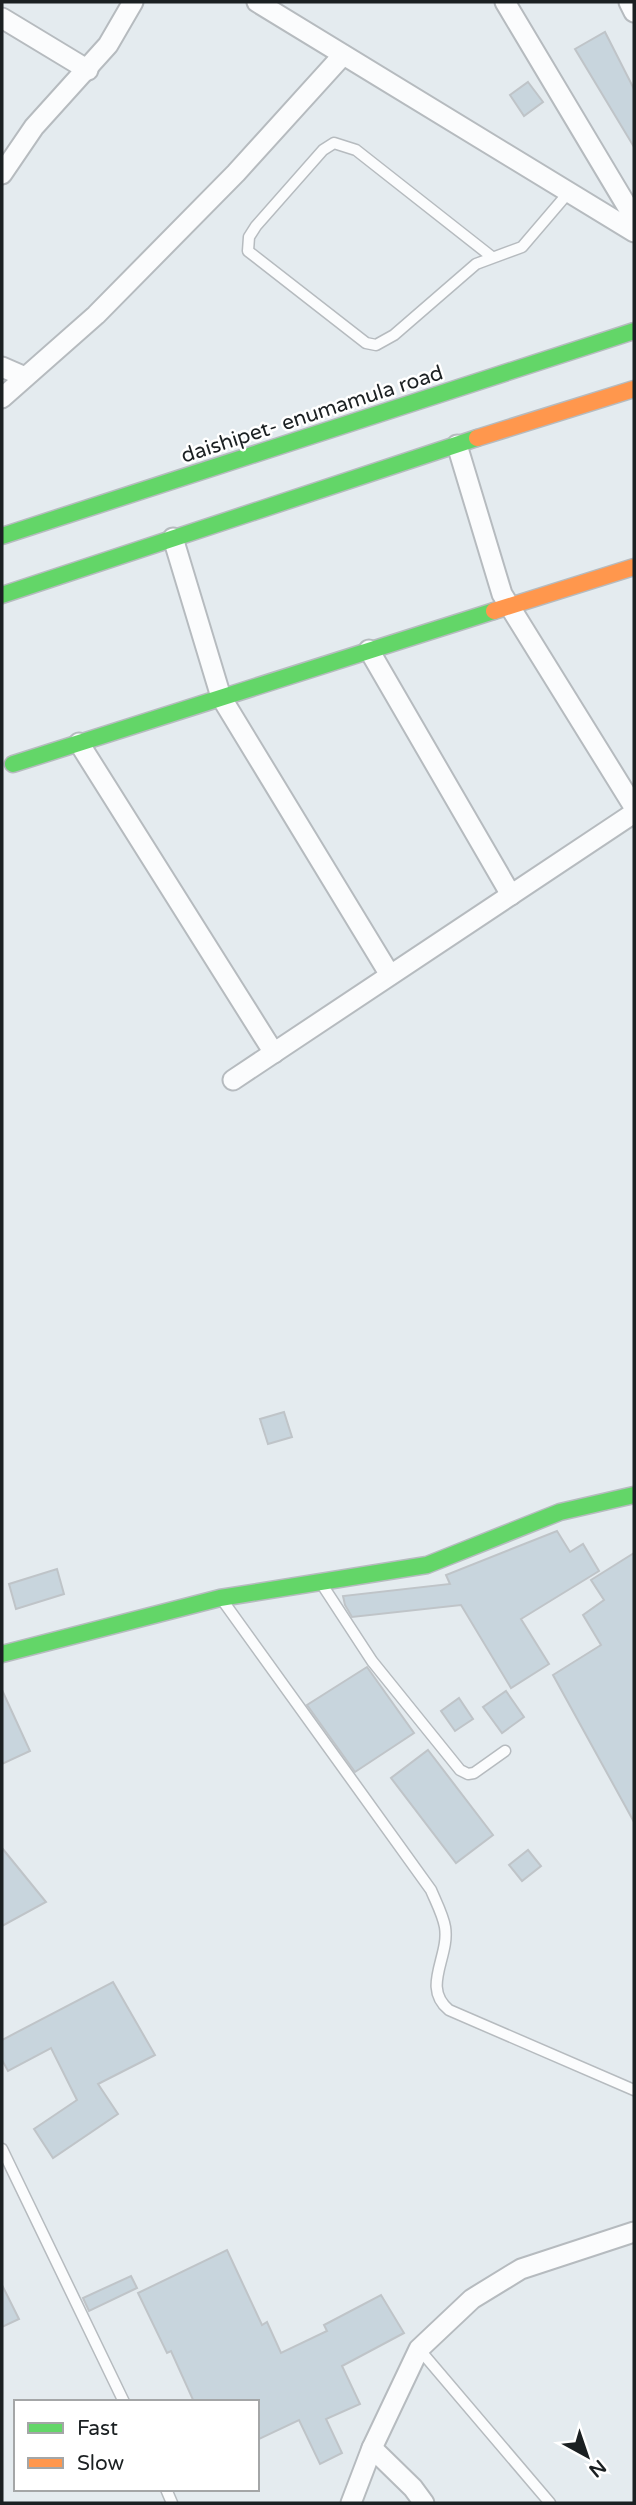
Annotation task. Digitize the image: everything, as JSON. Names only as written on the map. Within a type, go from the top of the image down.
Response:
[{"type":"street","points":[[2,174],[34,127],[108,46],[133,2]]},
{"type":"street","points":[[257,2],[634,232]]},
{"type":"street","points":[[505,2],[634,218]]},
{"type":"street","points":[[629,2],[634,12]]},
{"type":"street","points":[[2,18],[88,70]]},
{"type":"street","points":[[2,398],[96,315],[236,173],[343,55]]},
{"type":"street","name":"daishipet- enumamula road","points":[[2,536],[634,331]]},
{"type":"street","points":[[2,367],[25,377]]},
{"type":"street","points":[[2,595],[457,445],[634,390]]},
{"type":"street","points":[[457,445],[491,567],[509,606],[634,807]]},
{"type":"street","points":[[173,538],[221,697],[238,730],[390,975]]},
{"type":"street","points":[[13,764],[634,567]]},
{"type":"street","points":[[369,650],[511,895]]},
{"type":"street","points":[[79,743],[274,1053]]},
{"type":"street","points":[[233,1080],[634,813]]},
{"type":"street","points":[[2,1654],[220,1598],[402,1571],[447,1560],[560,1512],[634,1495]]},
{"type":"street","points":[[351,2503],[372,2448],[419,2348],[472,2299],[521,2269],[634,2232]]},
{"type":"street","points":[[372,2448],[413,2488],[424,2503]]},
{"type":"lane","points":[[492,257],[356,150],[334,143],[323,150],[256,226],[249,237],[248,251],[366,343],[376,345],[394,335],[476,264],[522,247],[569,192]]},
{"type":"lane","points":[[322,1584],[372,1661],[460,1770],[468,1774],[474,1773],[505,1751]]},
{"type":"lane","points":[[220,1598],[431,1890],[445,1928],[443,1955],[435,1982],[439,2002],[449,2010],[634,2090]]},
{"type":"lane","points":[[2,2148],[123,2400]]},
{"type":"lane","points":[[419,2348],[550,2503]]},
{"type":"building","points":[[605,32],[634,89],[634,147],[575,49]]},
{"type":"building","points":[[528,82],[543,102],[524,116],[510,95]]},
{"type":"building","points":[[284,1412],[292,1437],[268,1444],[260,1419]]},
{"type":"building","points":[[557,1531],[570,1552],[583,1544],[599,1571],[521,1619],[549,1664],[511,1688],[461,1605],[352,1617],[345,1605],[343,1596],[450,1584],[446,1575]]},
{"type":"building","points":[[634,1553],[634,1822],[553,1675],[601,1645],[583,1615],[604,1600],[591,1580]]},
{"type":"building","points":[[57,1569],[64,1594],[16,1609],[9,1584]]},
{"type":"building","points":[[367,1667],[414,1733],[355,1772],[307,1705]]},
{"type":"building","points":[[2,1690],[30,1751],[2,1764]]},
{"type":"building","points":[[506,1691],[524,1717],[502,1733],[483,1707]]},
{"type":"building","points":[[459,1698],[473,1719],[455,1731],[441,1711]]},
{"type":"building","points":[[428,1750],[493,1835],[456,1863],[391,1778]]},
{"type":"building","points":[[2,1848],[46,1902],[2,1926]]},
{"type":"building","points":[[528,1850],[541,1866],[522,1881],[509,1865]]},
{"type":"building","points":[[113,1982],[155,2055],[98,2084],[118,2114],[53,2158],[34,2129],[77,2100],[51,2048],[8,2071],[2,2060],[2,2040]]},
{"type":"building","points":[[227,2250],[262,2325],[267,2322],[281,2353],[327,2331],[324,2325],[381,2295],[404,2333],[342,2366],[360,2404],[326,2419],[342,2453],[320,2464],[299,2420],[259,2439],[259,2400],[193,2400],[171,2351],[167,2353],[138,2293]]},
{"type":"building","points":[[131,2276],[137,2288],[89,2311],[83,2298]]},
{"type":"building","points":[[2,2285],[19,2319],[2,2327]]},
{"type":"traffic: fast","points":[[2,536],[634,331]]},
{"type":"traffic: fast","points":[[2,595],[477,438]]},
{"type":"traffic: fast","points":[[13,764],[494,611]]},
{"type":"traffic: fast","points":[[2,1654],[220,1598],[427,1565],[560,1512],[634,1495]]},
{"type":"traffic: slow","points":[[477,438],[634,389]]},
{"type":"traffic: slow","points":[[494,611],[634,567]]}]
